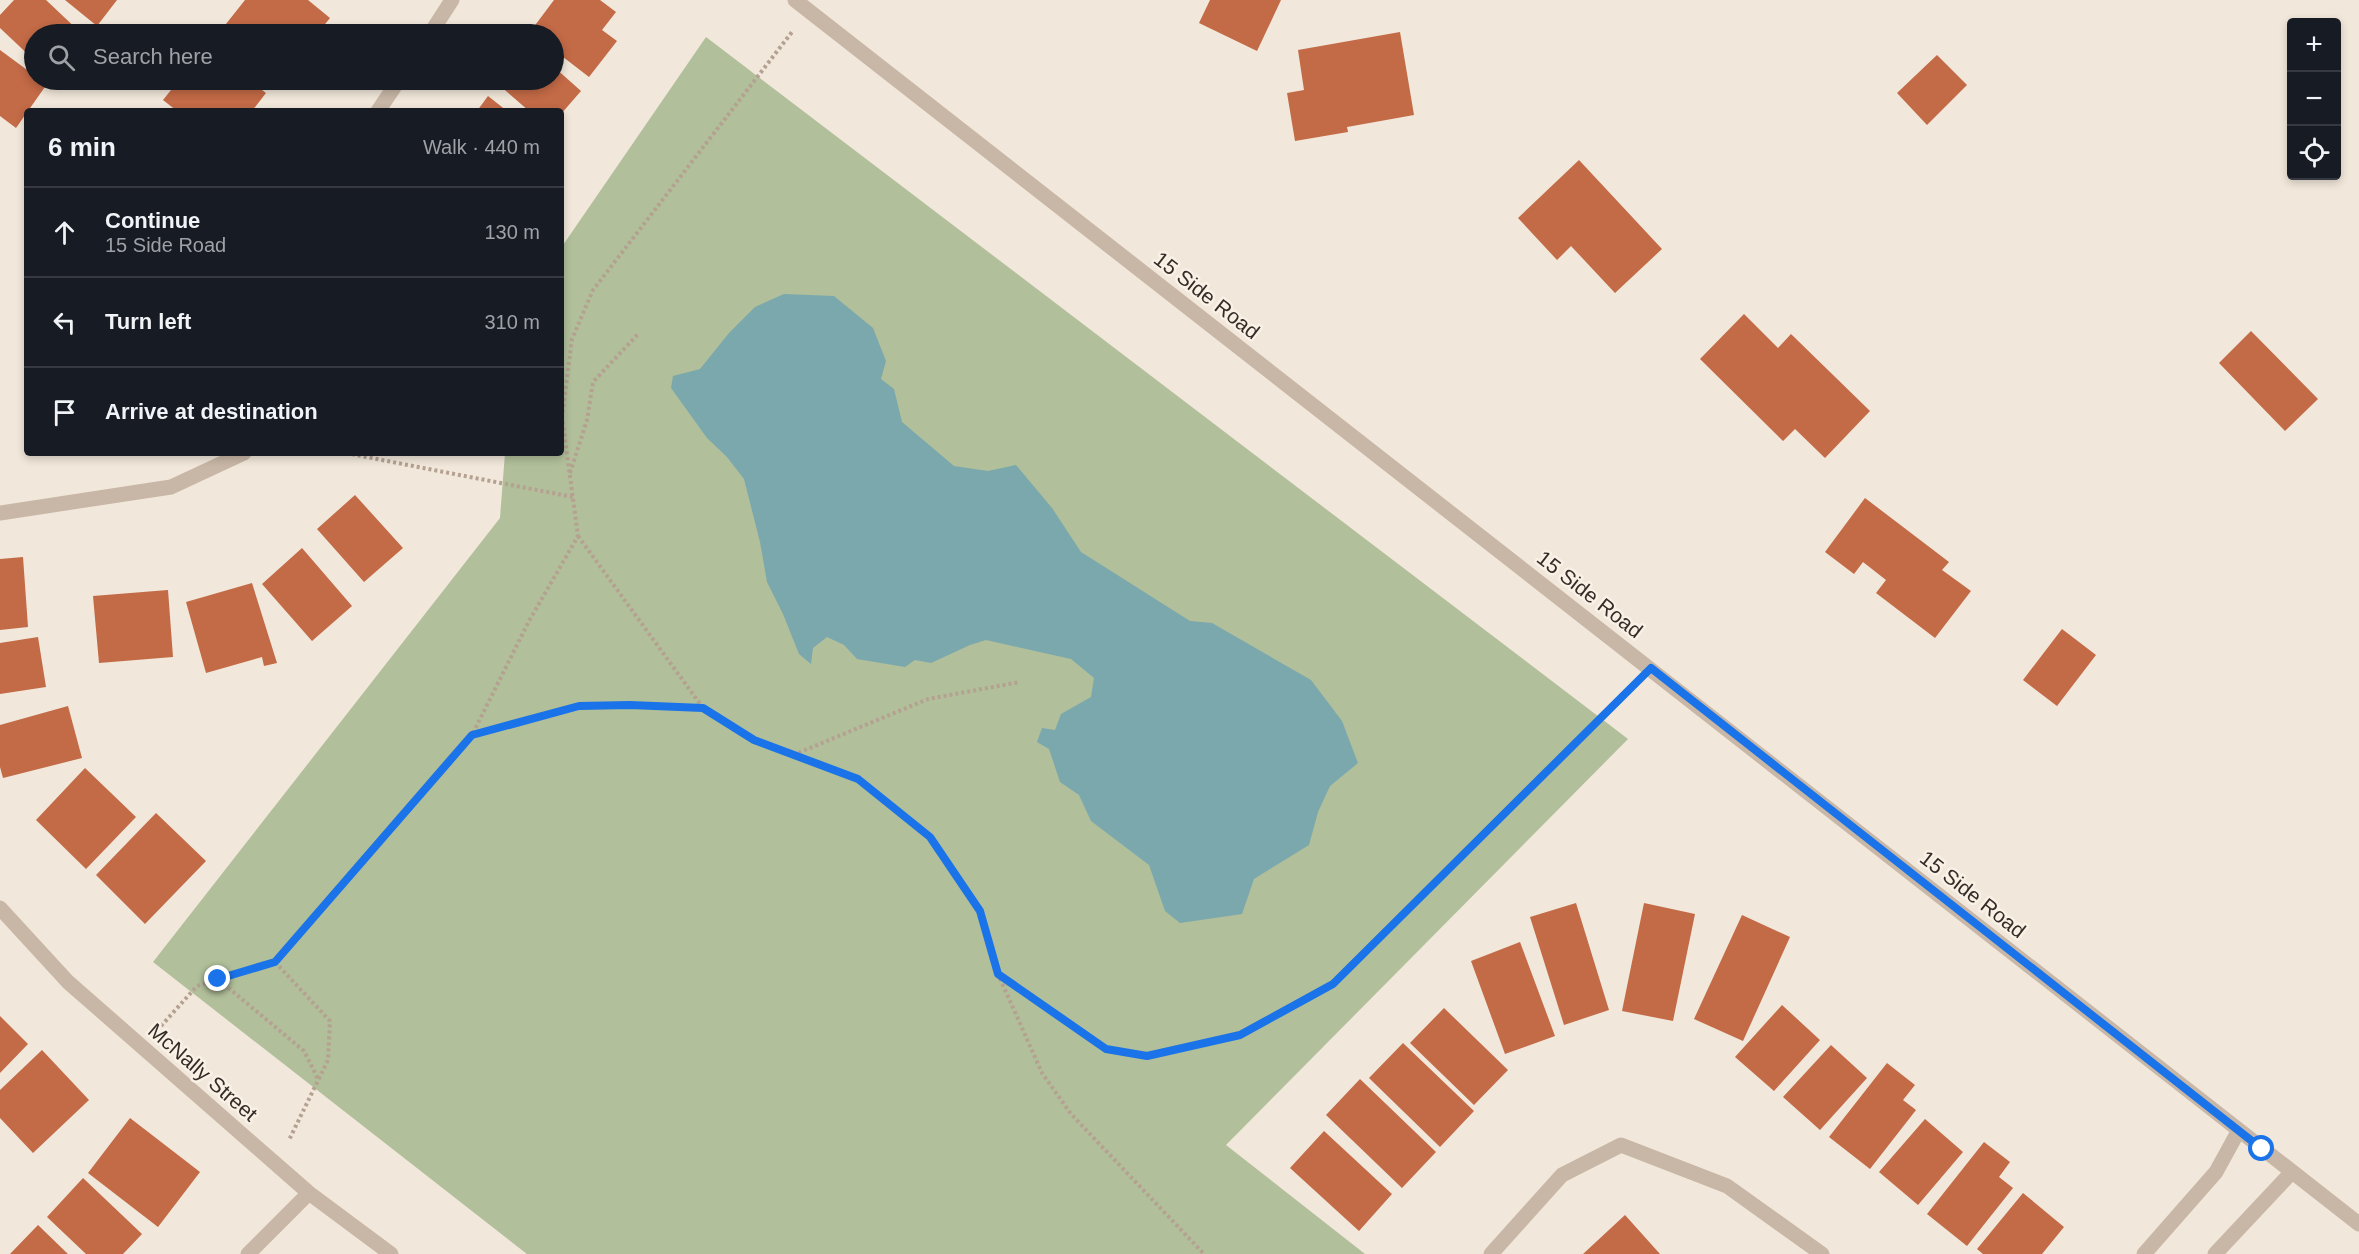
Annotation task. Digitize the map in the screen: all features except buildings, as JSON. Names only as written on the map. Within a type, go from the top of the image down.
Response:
[{"type":"street","points":[[436,24],[452,0]]},
{"type":"street","name":"15 Side Road","points":[[795,0],[2359,1224]]},
{"type":"street","points":[[380,108],[392,90]]},
{"type":"street","points":[[0,513],[171,487],[238,456]]},
{"type":"street","name":"McNally Street","points":[[0,908],[68,982],[309,1193],[391,1254]]},
{"type":"street","points":[[2144,1254],[2216,1172],[2239,1130]]},
{"type":"street","points":[[1491,1254],[1562,1175],[1621,1146],[1727,1186],[1822,1254]]},
{"type":"street","points":[[2215,1254],[2292,1172]]},
{"type":"street","points":[[248,1254],[309,1193]]},
{"type":"path","points":[[564,401],[572,339],[593,290],[808,11]]},
{"type":"path","points":[[570,474],[587,420],[593,382],[639,333]]},
{"type":"path","points":[[564,431],[578,536],[703,708],[754,740],[858,779],[930,837],[980,911],[998,974],[1042,1074],[1071,1114],[1204,1254]]},
{"type":"path","points":[[362,456],[573,496]]},
{"type":"path","points":[[142,1047],[197,986],[275,962],[472,735],[530,621],[578,536]]},
{"type":"path","points":[[998,974],[1106,1049],[1147,1056],[1240,1035],[1333,984],[1651,668]]},
{"type":"path","points":[[793,755],[928,699],[1020,682]]},
{"type":"path","points":[[472,735],[579,706],[630,705],[703,708]]},
{"type":"path","points":[[275,962],[330,1021],[328,1060],[277,1164]]},
{"type":"path","points":[[218,979],[304,1051],[319,1079]]},
{"type":"green space","points":[[706,37],[1628,739],[1226,1145],[1365,1254],[527,1254],[153,962],[500,518],[505,456],[564,456],[564,244]]},
{"type":"water","points":[[784,294],[834,296],[873,328],[886,361],[881,379],[894,389],[902,422],[954,466],[988,471],[1016,465],[1052,508],[1081,552],[1190,621],[1212,623],[1311,680],[1342,721],[1358,763],[1330,786],[1318,812],[1309,845],[1254,879],[1242,914],[1180,923],[1165,911],[1149,865],[1091,821],[1079,795],[1060,782],[1049,749],[1037,742],[1042,728],[1055,730],[1061,714],[1091,697],[1094,678],[1071,659],[986,640],[931,663],[915,660],[905,667],[857,659],[844,645],[827,637],[813,648],[811,664],[799,654],[767,582],[760,542],[744,479],[727,457],[707,438],[671,388],[673,376],[700,369],[729,333],[755,307]]},
{"type":"route","points":[[218,979],[275,962],[472,735],[579,706],[630,705],[703,708],[754,740],[858,779],[930,837],[980,911],[998,974],[1106,1049],[1147,1056],[1240,1035],[1333,984],[1651,668],[2262,1149]]}]
